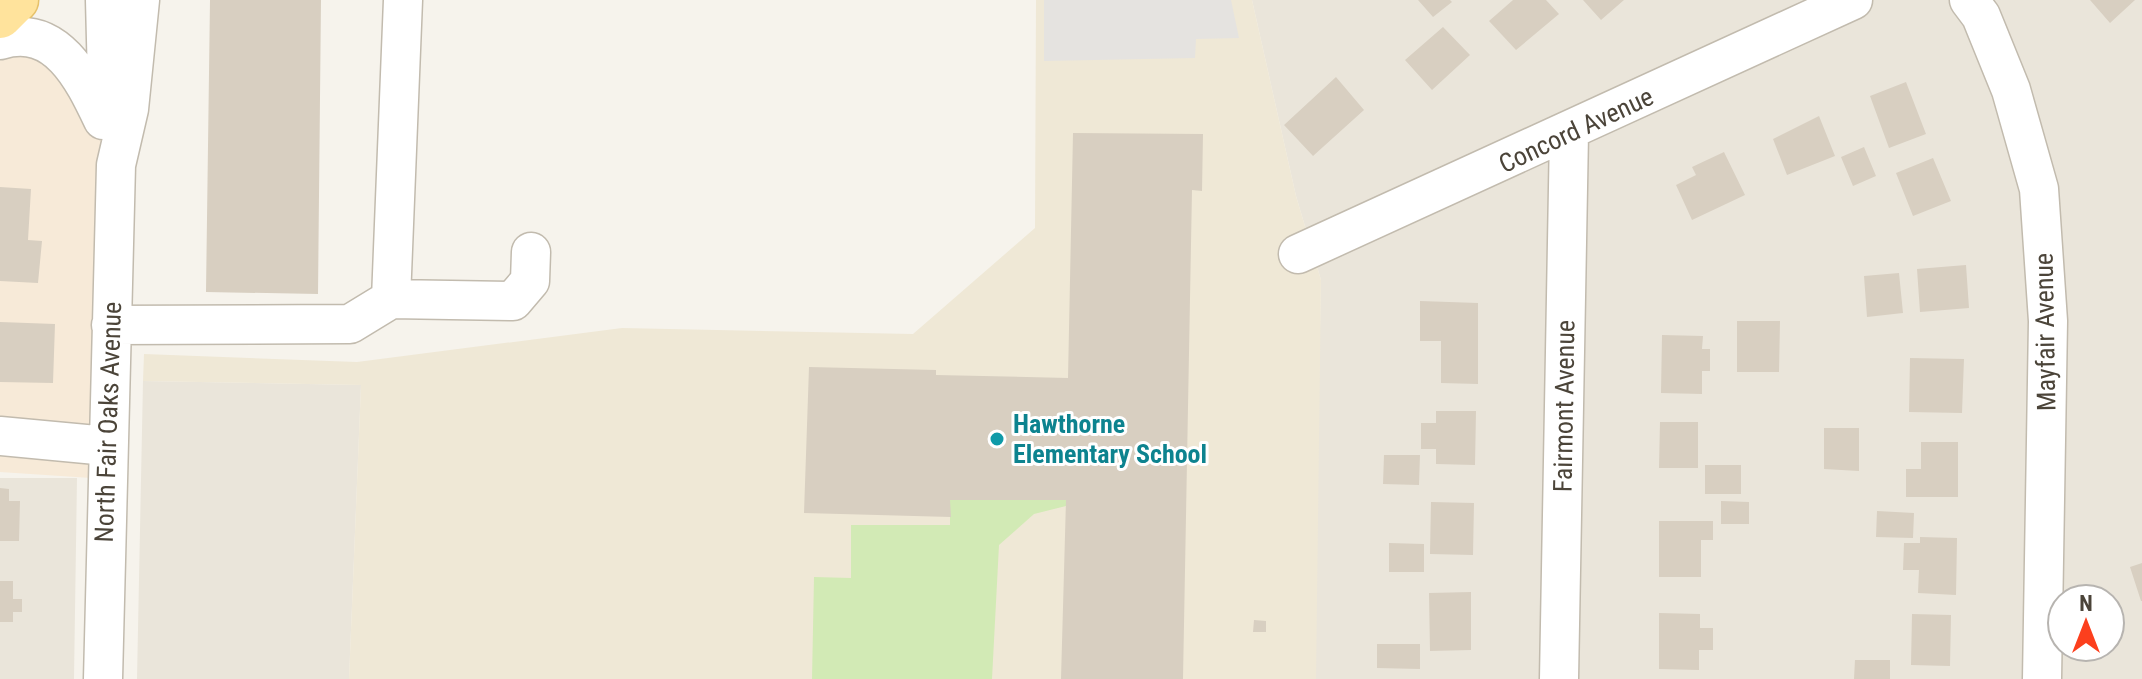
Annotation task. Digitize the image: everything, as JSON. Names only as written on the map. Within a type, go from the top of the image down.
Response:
[{"type":"main road","points":[[0,16],[16,0]]},
{"type":"street","name":"North Fair Oaks Avenue","points":[[103,679],[112,148],[105,0]]},
{"type":"street","name":"North Fair Oaks Avenue","points":[[112,148],[129,109],[140,0]]},
{"type":"street","points":[[391,299],[403,0]]},
{"type":"street","name":"Concord Avenue","points":[[1298,254],[1569,133],[1853,0]]},
{"type":"street","name":"Mayfair Avenue","points":[[1969,0],[1981,16],[2011,90],[2039,189],[2048,321],[2042,679]]},
{"type":"street","points":[[0,40],[19,37],[44,41],[72,62],[89,89],[112,148]]},
{"type":"street","name":"Fairmont Avenue","points":[[1559,679],[1569,133]]},
{"type":"street","points":[[111,325],[350,324],[391,299],[513,301],[530,281],[531,252]]},
{"type":"street","points":[[0,436],[107,446]]},
{"type":"shaded area","points":[[1036,0],[1252,0],[1296,196],[1321,280],[1316,679],[349,679],[361,385],[143,381],[144,354],[357,362],[622,328],[913,334],[1035,228]]},
{"type":"shaded area","points":[[1044,0],[1231,0],[1239,38],[1196,39],[1195,58],[1044,61]]},
{"type":"shaded area","points":[[1252,0],[2142,0],[2142,679],[1313,679],[1321,280],[1296,196]]},
{"type":"shaded area","points":[[0,40],[44,41],[108,130],[106,479],[0,472]]},
{"type":"shaded area","points":[[143,381],[361,385],[349,679],[137,679]]},
{"type":"shaded area","points":[[0,478],[77,478],[74,679],[0,679]]},
{"type":"green space","points":[[950,500],[1066,500],[1066,506],[1034,514],[999,545],[992,679],[812,679],[814,577],[851,578],[851,525],[950,525]]},
{"type":"building","points":[[210,0],[321,0],[318,294],[206,292]]},
{"type":"building","points":[[1418,0],[1450,0],[1452,2],[1433,17]]},
{"type":"building","points":[[1513,0],[1546,0],[1559,14],[1516,50],[1489,21]]},
{"type":"building","points":[[1583,0],[1624,0],[1601,20]]},
{"type":"building","points":[[2090,0],[2135,0],[2110,23]]},
{"type":"building","points":[[1443,27],[1470,55],[1432,90],[1405,60]]},
{"type":"building","points":[[1336,77],[1364,110],[1313,156],[1284,125]]},
{"type":"building","points":[[1906,82],[1926,134],[1889,148],[1870,96]]},
{"type":"building","points":[[1819,116],[1835,156],[1787,175],[1773,139]]},
{"type":"building","name":"Hawthorne Elementary School","points":[[1073,133],[1203,134],[1202,191],[1192,190],[1183,679],[1061,679],[1066,500],[950,500],[951,517],[804,513],[809,367],[936,370],[936,375],[1068,378]]},
{"type":"building","points":[[1864,147],[1876,176],[1853,186],[1841,157]]},
{"type":"building","points":[[1724,152],[1745,195],[1692,220],[1676,185],[1696,175],[1692,167]]},
{"type":"building","points":[[1933,158],[1951,201],[1913,216],[1896,173]]},
{"type":"building","points":[[0,187],[31,189],[28,240],[42,241],[38,283],[0,281]]},
{"type":"building","points":[[1966,265],[1969,308],[1920,312],[1917,269]]},
{"type":"building","points":[[1899,273],[1903,313],[1867,317],[1864,276]]},
{"type":"building","points":[[1420,301],[1478,303],[1478,384],[1441,383],[1441,341],[1420,341]]},
{"type":"building","points":[[1737,321],[1780,321],[1779,372],[1737,372]]},
{"type":"building","points":[[0,322],[55,324],[53,383],[0,382]]},
{"type":"building","points":[[1662,335],[1703,336],[1702,349],[1710,349],[1710,371],[1702,371],[1702,394],[1661,393]]},
{"type":"building","points":[[1910,358],[1964,359],[1962,413],[1909,412]]},
{"type":"building","points":[[1436,411],[1476,411],[1475,465],[1436,464],[1436,449],[1421,449],[1421,423],[1436,423]]},
{"type":"building","points":[[1660,422],[1698,422],[1698,468],[1659,468]]},
{"type":"building","points":[[1824,428],[1859,428],[1859,471],[1824,469]]},
{"type":"building","points":[[1921,442],[1958,442],[1958,497],[1906,497],[1906,469],[1921,469]]},
{"type":"building","points":[[1384,455],[1420,455],[1419,485],[1383,484]]},
{"type":"building","points":[[1705,465],[1741,465],[1741,494],[1705,494]]},
{"type":"building","points":[[0,488],[9,489],[9,501],[20,501],[19,541],[0,541]]},
{"type":"building","points":[[1721,501],[1749,502],[1749,524],[1721,524]]},
{"type":"building","points":[[1431,502],[1474,503],[1473,555],[1430,554]]},
{"type":"building","points":[[1877,511],[1914,513],[1913,538],[1876,537]]},
{"type":"building","points":[[1659,521],[1713,521],[1713,540],[1701,540],[1701,577],[1659,577]]},
{"type":"building","points":[[1920,537],[1957,538],[1956,595],[1918,593],[1919,570],[1903,570],[1904,543],[1920,543]]},
{"type":"building","points":[[1389,543],[1424,544],[1424,572],[1389,572]]},
{"type":"building","points":[[2142,563],[2142,601],[2141,601],[2130,567]]},
{"type":"building","points":[[0,581],[13,581],[13,599],[22,599],[22,612],[13,612],[13,622],[0,622]]},
{"type":"building","points":[[1471,592],[1471,650],[1430,651],[1429,593]]},
{"type":"building","points":[[1659,613],[1700,614],[1700,628],[1713,628],[1713,650],[1699,650],[1699,670],[1659,669]]},
{"type":"building","points":[[1912,614],[1951,615],[1950,666],[1911,665]]},
{"type":"building","points":[[1254,620],[1266,621],[1266,632],[1253,632]]},
{"type":"building","points":[[1377,644],[1420,644],[1420,669],[1377,668]]},
{"type":"building","points":[[1855,660],[1890,660],[1890,679],[1854,679]]},
{"type":"place","name":"Hawthorne Elementary School","points":[[997,439]]}]
